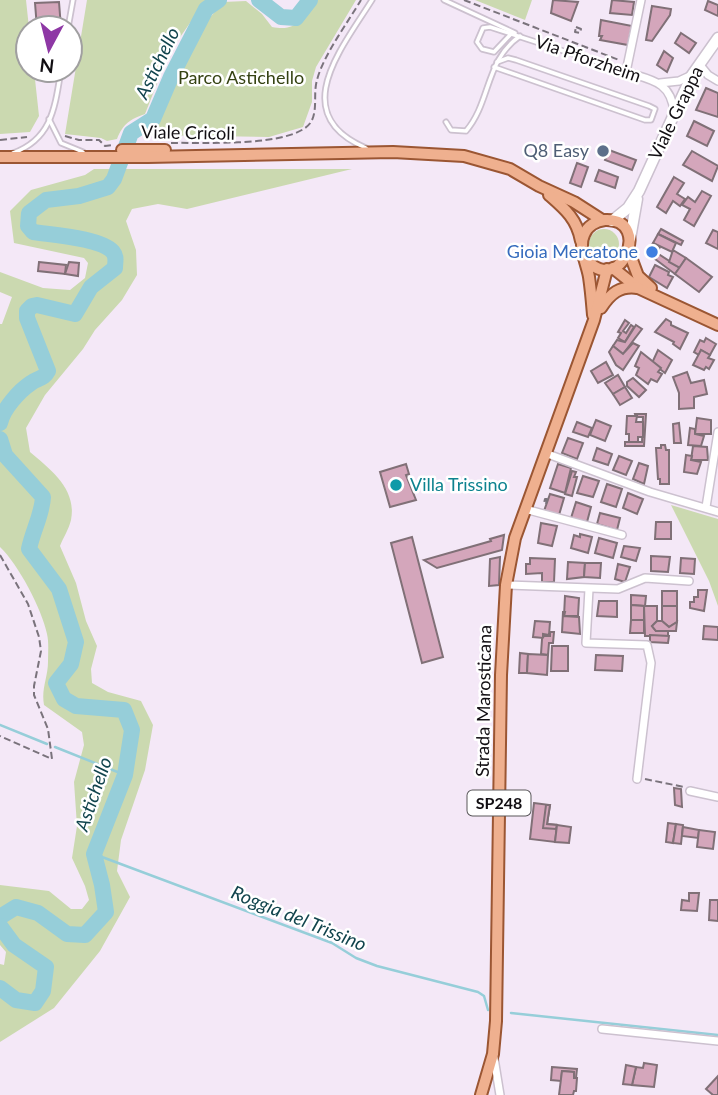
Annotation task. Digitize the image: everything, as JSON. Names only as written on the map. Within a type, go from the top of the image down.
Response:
[{"type":"main road","name":"Viale Grappa","points":[[607,220],[628,208],[639,191],[692,75],[718,38]]},
{"type":"main road","name":"Viale Cricoli","points":[[27,158],[83,152],[109,154]]},
{"type":"main road","name":"Viale Cricoli","points":[[1,157],[147,153],[393,152],[464,156],[510,169],[607,220]]},
{"type":"main road","name":"Viale Cricoli","points":[[539,186],[570,213],[578,226],[581,243]]},
{"type":"main road","name":"Viale Grappa","points":[[630,247],[639,191]]},
{"type":"main road","points":[[581,243],[586,231],[596,222],[607,220],[625,229],[642,282],[666,301]]},
{"type":"main road","name":"SP248","points":[[581,243],[584,256]]},
{"type":"main road","points":[[610,269],[626,259],[630,247]]},
{"type":"main road","points":[[584,256],[593,266],[610,269],[638,288],[718,325]]},
{"type":"main road","name":"Strada Marosticana","points":[[584,256],[590,279],[594,320]]},
{"type":"main road","name":"Strada Marosticana","points":[[481,1095],[493,1054],[496,1021],[501,675],[506,585],[515,538],[610,269]]},
{"type":"main road","name":"Strada Marosticana","points":[[594,320],[607,299],[616,291],[638,288]]},
{"type":"street","points":[[626,72],[640,0]]},
{"type":"street","points":[[699,64],[708,75],[718,81]]},
{"type":"street","name":"Via Pforzheim","points":[[626,72],[659,83],[678,81],[692,75]]},
{"type":"street","name":"Via Pforzheim","points":[[659,83],[670,94]]},
{"type":"street","points":[[670,94],[683,96]]},
{"type":"street","points":[[670,94],[674,113]]},
{"type":"street","points":[[706,507],[718,432]]},
{"type":"street","points":[[545,453],[650,492],[718,512]]},
{"type":"street","points":[[525,509],[622,534]]},
{"type":"street","points":[[506,585],[589,589],[624,588],[645,578],[689,581]]},
{"type":"street","points":[[589,589],[586,643],[647,645],[650,649],[651,663],[637,779]]},
{"type":"street","points":[[690,790],[718,797]]},
{"type":"street","points":[[602,1028],[718,1041]]},
{"type":"street","points":[[493,1054],[500,1095]]},
{"type":"lane","points":[[372,0],[330,66],[325,83],[325,103],[329,118],[346,138],[366,148],[393,152]]},
{"type":"lane","name":"Via Pforzheim","points":[[444,0],[516,35]]},
{"type":"lane","name":"Via Pforzheim","points":[[516,35],[494,52],[478,45],[483,28],[490,27],[503,32],[516,35],[626,72]]},
{"type":"lane","points":[[446,122],[451,130],[466,131],[472,124],[497,62],[516,35]]},
{"type":"lane","points":[[508,58],[516,60],[655,109],[651,120],[645,120],[497,62],[508,58]]},
{"type":"lane","points":[[1,157],[28,148],[39,138],[49,119],[58,84]]},
{"type":"lane","points":[[49,119],[61,142],[83,152]]},
{"type":"path","points":[[171,143],[264,141],[291,136],[304,128],[314,115],[317,78],[362,0]]},
{"type":"path","points":[[464,0],[619,60]]},
{"type":"path","points":[[0,555],[28,604],[39,637],[41,651],[33,685],[34,695],[48,729],[52,759],[0,736]]},
{"type":"path","points":[[637,779],[689,787],[690,790]]},
{"type":"green space","points":[[0,0],[26,0],[28,14],[14,14],[14,84],[36,84],[39,116],[30,132],[0,134]]},
{"type":"green space","points":[[87,0],[206,0],[169,53],[145,114],[128,123],[117,139],[107,141],[65,134],[73,84],[84,84],[84,18]]},
{"type":"green space","name":"Parco Astichello","points":[[314,0],[356,0],[316,67],[312,81],[312,102],[303,127],[269,137],[146,135],[201,28],[223,2],[246,1],[262,14],[272,27],[287,28],[298,22]]},
{"type":"green space","points":[[475,0],[532,0],[525,20]]},
{"type":"green space","points":[[94,169],[352,169],[187,209],[158,204],[132,209],[126,221],[136,250],[137,275],[122,300],[45,395],[26,428],[30,452],[61,481],[70,499],[71,520],[60,546],[76,583],[86,621],[97,646],[91,669],[92,683],[108,692],[141,701],[153,725],[145,770],[121,840],[117,871],[130,897],[100,951],[54,1008],[0,1042],[0,964],[4,965],[6,952],[0,945],[0,885],[49,891],[71,909],[82,909],[89,900],[72,858],[77,826],[74,782],[84,745],[82,732],[44,705],[48,637],[35,600],[0,547],[0,324],[12,297],[0,292],[0,272],[43,288],[70,290],[85,278],[88,263],[84,258],[14,243],[10,211],[31,190],[85,175]]},
{"type":"green space","points":[[604,229],[615,233],[619,244],[615,255],[604,259],[593,255],[589,244],[593,233]]},
{"type":"green space","points":[[671,505],[718,519],[718,606],[709,581]]},
{"type":"building","points":[[553,0],[578,2],[571,21],[551,13]]},
{"type":"building","points":[[612,0],[634,2],[632,15],[610,13]]},
{"type":"building","points":[[708,1],[718,5],[718,16],[705,10]]},
{"type":"building","points":[[59,2],[60,14],[36,14],[35,3]]},
{"type":"building","points":[[652,6],[671,9],[670,15],[652,41],[646,40]]},
{"type":"building","points":[[601,20],[632,26],[628,45],[600,40]]},
{"type":"building","points":[[681,33],[696,43],[689,53],[675,43]]},
{"type":"building","points":[[664,51],[673,58],[667,72],[657,65]]},
{"type":"building","points":[[706,88],[718,93],[718,117],[696,110]]},
{"type":"building","points":[[694,121],[714,131],[707,146],[687,136]]},
{"type":"building","points":[[609,150],[636,160],[632,170],[605,160]]},
{"type":"building","points":[[692,151],[718,166],[712,181],[683,165]]},
{"type":"building","points":[[577,163],[588,167],[581,187],[570,183]]},
{"type":"building","points":[[599,170],[618,177],[615,188],[595,181]]},
{"type":"building","points":[[674,177],[684,183],[677,194],[685,199],[680,206],[673,201],[666,213],[657,207]]},
{"type":"building","points":[[702,191],[711,196],[694,226],[684,220],[690,209],[682,205],[688,197],[695,202]]},
{"type":"building","points":[[661,229],[683,241],[681,245],[658,234]]},
{"type":"building","points":[[713,230],[718,232],[718,249],[706,243]]},
{"type":"building","points":[[658,234],[676,243],[672,252],[653,243]]},
{"type":"building","points":[[653,243],[660,247],[657,253],[680,268],[675,274],[647,253]]},
{"type":"building","points":[[673,250],[686,258],[680,268],[669,262]]},
{"type":"building","points":[[686,258],[712,277],[699,292],[675,274]]},
{"type":"building","points":[[39,262],[66,265],[65,274],[38,271]]},
{"type":"building","points":[[69,262],[79,263],[78,276],[65,274]]},
{"type":"building","points":[[655,265],[673,277],[667,288],[649,277]]},
{"type":"building","points":[[666,319],[671,325],[688,333],[680,349],[674,342],[655,332]]},
{"type":"building","points":[[625,320],[629,323],[623,331],[626,333],[631,325],[634,327],[625,342],[618,338],[621,333],[618,332]]},
{"type":"building","points":[[636,325],[642,329],[623,354],[613,346],[617,340],[625,342]]},
{"type":"building","points":[[706,338],[716,344],[710,355],[701,350],[699,355],[694,352],[700,340],[704,342]]},
{"type":"building","points":[[633,343],[639,346],[623,370],[616,365],[609,352],[613,346],[623,354]]},
{"type":"building","points":[[658,350],[672,360],[665,373],[652,363]]},
{"type":"building","points":[[701,350],[714,360],[709,369],[706,367],[704,370],[693,365]]},
{"type":"building","points":[[641,352],[661,368],[658,372],[662,374],[657,382],[651,379],[648,384],[636,375],[639,368],[635,366]]},
{"type":"building","points":[[606,362],[613,375],[598,383],[591,371]]},
{"type":"building","points":[[687,372],[691,383],[704,380],[707,394],[694,397],[694,408],[679,409],[679,393],[673,377]]},
{"type":"building","points":[[618,375],[625,387],[613,394],[605,383]]},
{"type":"building","points":[[633,378],[646,390],[639,397],[627,386],[627,382]]},
{"type":"building","points":[[625,387],[632,398],[620,405],[613,394]]},
{"type":"building","points":[[635,414],[646,414],[644,446],[625,446],[625,442],[642,442],[643,417],[636,417]]},
{"type":"building","points":[[627,416],[637,416],[636,422],[643,422],[643,437],[638,437],[638,442],[629,442],[629,434],[626,434]]},
{"type":"building","points":[[697,418],[711,420],[711,434],[695,434]]},
{"type":"building","points":[[596,420],[611,426],[605,441],[590,435]]},
{"type":"building","points":[[577,422],[592,428],[588,437],[573,432]]},
{"type":"building","points":[[679,423],[681,443],[674,443],[673,424]]},
{"type":"building","points":[[690,428],[695,429],[695,434],[704,436],[701,446],[688,445]]},
{"type":"building","points":[[568,438],[583,443],[577,459],[562,453]]},
{"type":"building","points":[[661,445],[665,445],[666,450],[669,450],[669,484],[660,484],[658,479],[656,448],[661,448]]},
{"type":"building","points":[[693,446],[707,447],[708,460],[691,460]]},
{"type":"building","points":[[597,448],[612,454],[608,465],[593,460]]},
{"type":"building","points":[[686,455],[692,456],[691,460],[701,462],[697,474],[684,472]]},
{"type":"building","points":[[619,456],[632,461],[626,475],[613,470]]},
{"type":"building","points":[[639,463],[648,466],[644,484],[633,479]]},
{"type":"building","name":"Villa Trissino","points":[[406,464],[409,474],[406,475],[416,500],[390,507],[380,472]]},
{"type":"building","points":[[558,464],[571,468],[565,493],[550,488]]},
{"type":"building","points":[[572,471],[576,472],[574,477],[577,477],[572,496],[565,494]]},
{"type":"building","points":[[583,476],[599,481],[593,497],[577,493]]},
{"type":"building","points":[[607,484],[622,489],[616,507],[601,502]]},
{"type":"building","points":[[628,493],[643,499],[637,514],[623,508]]},
{"type":"building","points":[[550,494],[564,498],[559,515],[544,511]]},
{"type":"building","points":[[576,502],[591,507],[587,522],[571,518]]},
{"type":"building","points":[[600,513],[620,518],[617,530],[597,524]]},
{"type":"building","points":[[656,522],[671,522],[671,539],[655,539]]},
{"type":"building","points":[[541,523],[557,526],[552,546],[538,543]]},
{"type":"building","points":[[580,534],[592,537],[588,553],[571,548],[574,535],[580,537]]},
{"type":"building","points":[[504,535],[502,550],[437,568],[424,560],[491,541],[490,539]]},
{"type":"building","points":[[412,537],[443,657],[422,663],[391,543]]},
{"type":"building","points":[[599,538],[617,543],[613,558],[595,553]]},
{"type":"building","points":[[624,546],[640,548],[636,561],[621,557]]},
{"type":"building","points":[[651,556],[670,557],[668,572],[651,571]]},
{"type":"building","points":[[500,557],[499,585],[489,586],[490,559]]},
{"type":"building","points":[[530,558],[555,559],[554,582],[542,582],[542,573],[526,574],[526,564],[530,564]]},
{"type":"building","points":[[681,558],[695,559],[694,574],[680,573]]},
{"type":"building","points":[[568,562],[585,563],[584,577],[567,579]]},
{"type":"building","points":[[585,563],[601,563],[600,578],[584,577]]},
{"type":"building","points":[[618,564],[630,567],[625,582],[615,579]]},
{"type":"building","points":[[698,590],[707,590],[704,611],[690,608],[690,602],[694,602],[694,597],[698,597]]},
{"type":"building","points":[[662,591],[677,591],[677,606],[662,606]]},
{"type":"building","points":[[631,595],[646,596],[645,606],[631,605]]},
{"type":"building","points":[[565,596],[579,598],[578,616],[564,616]]},
{"type":"building","points":[[599,601],[617,601],[617,617],[597,616]]},
{"type":"building","points":[[631,605],[644,606],[644,620],[631,620]]},
{"type":"building","points":[[644,606],[657,606],[657,621],[652,626],[656,631],[668,631],[668,636],[645,636]]},
{"type":"building","points":[[662,606],[677,606],[677,622],[669,627],[662,621]]},
{"type":"building","points":[[563,612],[564,616],[579,617],[580,634],[562,632]]},
{"type":"building","points":[[631,620],[644,620],[644,633],[630,633]]},
{"type":"building","points":[[535,621],[550,622],[549,635],[543,634],[543,638],[533,637]]},
{"type":"building","points":[[657,621],[662,621],[669,627],[677,622],[676,631],[656,631],[652,626]]},
{"type":"building","points":[[704,626],[718,627],[718,640],[703,639]]},
{"type":"building","points":[[550,632],[554,632],[553,643],[549,643],[548,655],[541,654],[542,639],[544,636],[550,636]]},
{"type":"building","points":[[650,635],[669,636],[668,643],[650,642]]},
{"type":"building","points":[[552,646],[568,646],[568,671],[551,671]]},
{"type":"building","points":[[520,653],[528,654],[527,673],[519,673]]},
{"type":"building","points":[[528,654],[548,655],[547,675],[527,673]]},
{"type":"building","points":[[596,655],[623,656],[622,671],[595,670]]},
{"type":"building","points":[[674,788],[681,789],[682,807],[675,805]]},
{"type":"building","points":[[534,803],[550,805],[547,824],[557,825],[555,842],[530,839]]},
{"type":"building","points":[[546,805],[550,805],[547,824],[557,825],[556,829],[543,828]]},
{"type":"building","points":[[668,823],[676,824],[673,843],[666,842]]},
{"type":"building","points":[[676,824],[683,825],[681,844],[673,843]]},
{"type":"building","points":[[557,825],[571,827],[569,843],[555,842]]},
{"type":"building","points":[[683,827],[699,830],[698,838],[682,836]]},
{"type":"building","points":[[699,830],[715,832],[713,849],[697,847]]},
{"type":"building","points":[[689,893],[699,893],[697,911],[681,910],[682,900],[689,901]]},
{"type":"building","points":[[710,900],[718,900],[718,921],[709,920]]},
{"type":"building","points":[[644,1063],[657,1065],[654,1087],[632,1085],[636,1067],[643,1068]]},
{"type":"building","points":[[626,1065],[636,1067],[632,1085],[623,1084]]},
{"type":"building","points":[[552,1067],[577,1069],[576,1078],[574,1072],[562,1071],[561,1081],[551,1080]]},
{"type":"building","points":[[562,1071],[574,1072],[574,1078],[577,1078],[573,1095],[559,1095]]},
{"type":"building","points":[[718,1076],[718,1095],[713,1095],[706,1089]]},
{"type":"waterway","name":"Astichello","points":[[0,423],[4,412],[17,395],[45,376],[48,371],[27,318],[27,311],[37,305],[75,314],[91,287],[115,268],[113,252],[98,243],[33,232],[28,226],[29,213],[46,200],[79,196],[108,187],[114,179],[131,133],[153,119],[206,9],[219,0]]},
{"type":"waterway","name":"Astichello","points":[[259,0],[281,17],[296,18],[310,0]]},
{"type":"waterway","name":"Astichello","points":[[0,439],[5,455],[43,497],[29,549],[59,589],[76,642],[71,664],[56,683],[64,699],[76,706],[124,710],[132,730],[125,775],[94,854],[106,912],[85,935],[67,934],[38,913],[16,907],[0,917]]},
{"type":"waterway","points":[[0,725],[47,744]]},
{"type":"waterway","points":[[55,747],[125,775]]},
{"type":"waterway","name":"Roggia del Trissino","points":[[94,854],[332,943],[356,958],[377,966],[478,992],[484,996],[488,1010]]},
{"type":"waterway","name":"Astichello","points":[[0,926],[14,945],[46,967],[43,991],[35,1003],[16,1000],[0,988]]},
{"type":"waterway","name":"Roggia del Trissino","points":[[511,1013],[718,1035]]},
{"type":"place","name":"Q8 Easy","points":[[603,151]]},
{"type":"place","name":"Gioia Mercatone","points":[[652,252]]},
{"type":"place","name":"Villa Trissino","points":[[396,485]]}]
